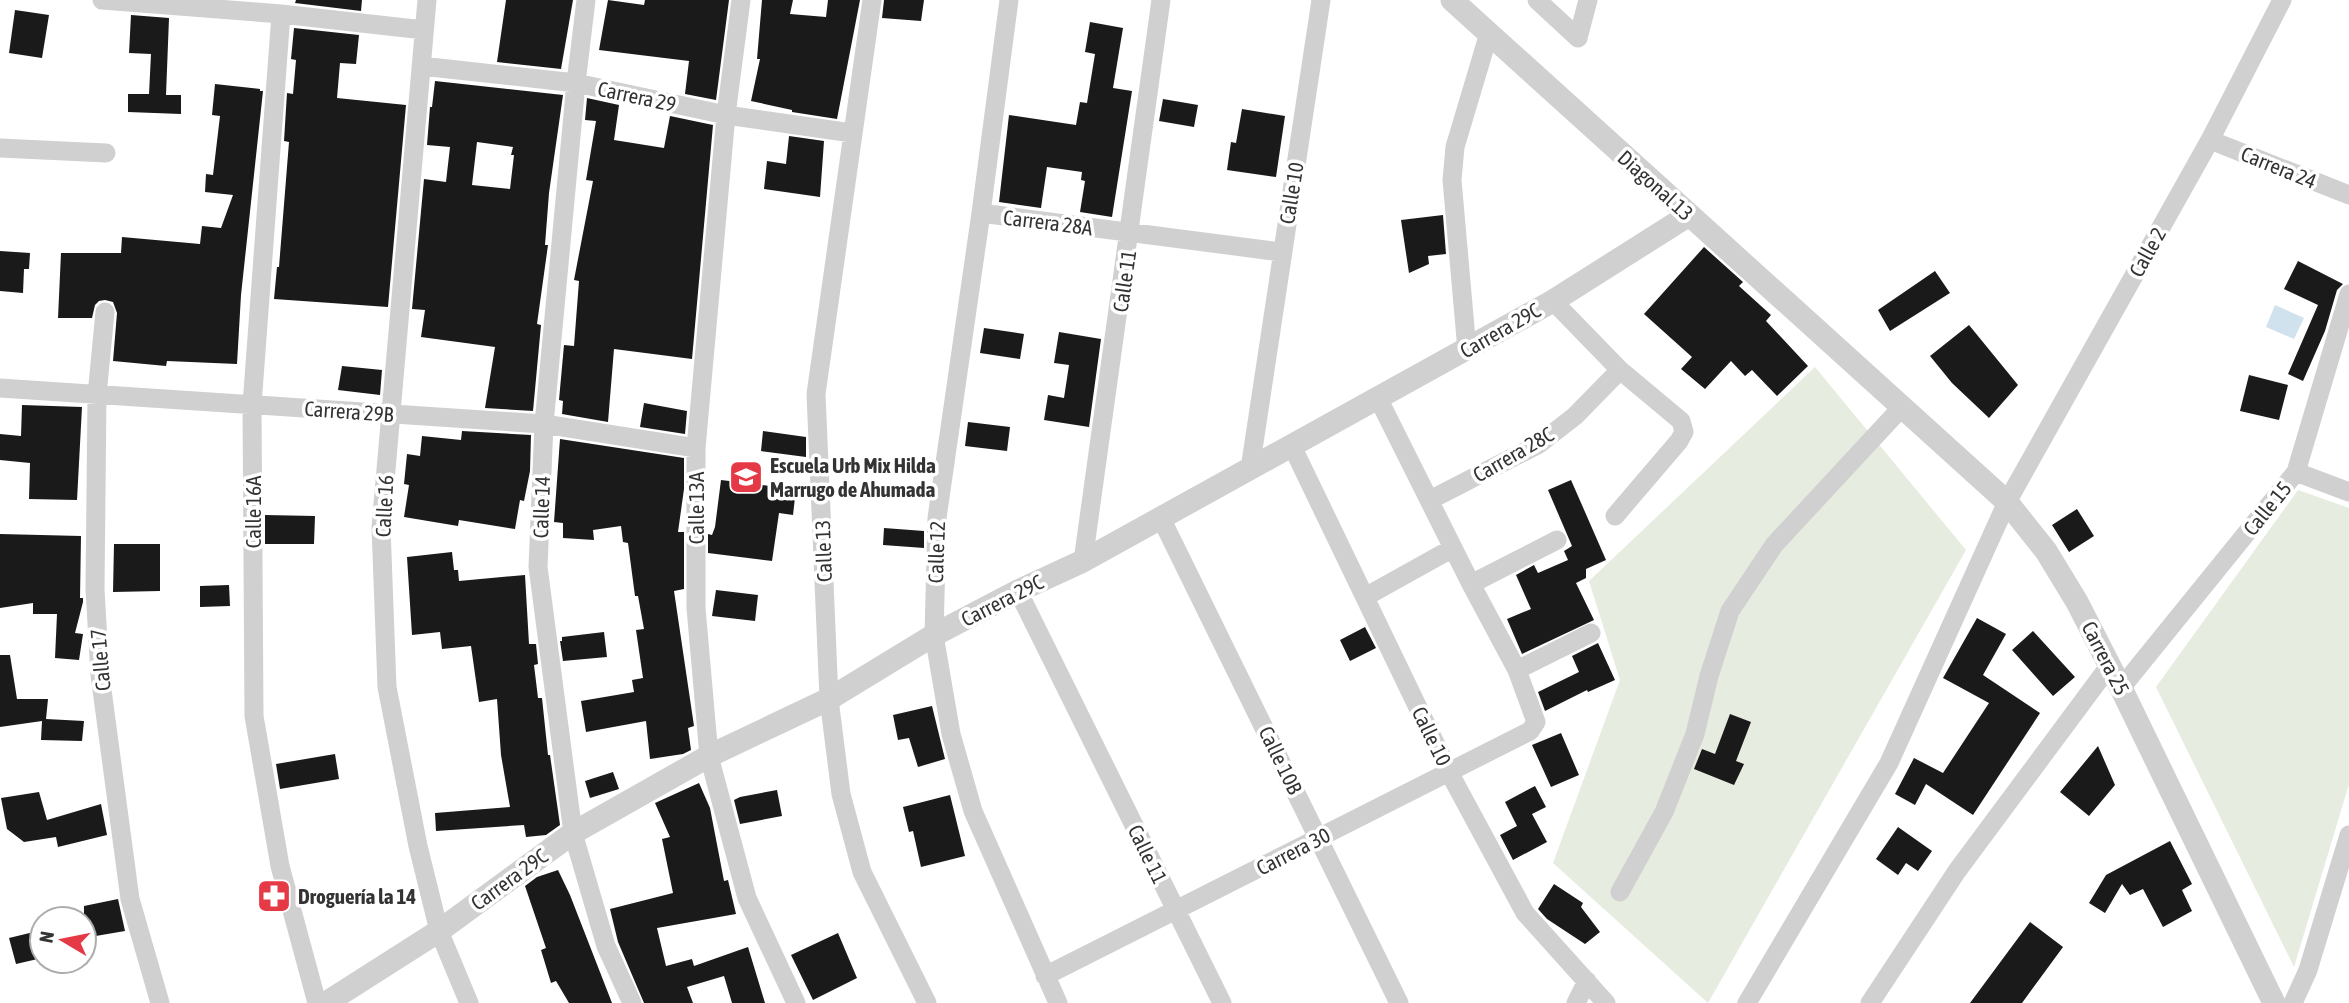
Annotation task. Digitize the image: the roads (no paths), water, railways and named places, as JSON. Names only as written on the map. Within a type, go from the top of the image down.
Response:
[{"type":"street","points":[[102,0],[281,14],[424,30]]},
{"type":"street","name":"Calle 16","points":[[427,0],[381,527],[387,687],[418,846],[439,930],[469,1003]]},
{"type":"street","name":"Calle 14","points":[[586,0],[544,424],[538,568],[573,833],[606,946],[632,1003]]},
{"type":"street","name":"Calle 13A","points":[[741,0],[726,115],[696,448],[695,608],[709,756],[747,898],[796,1003]]},
{"type":"street","name":"Calle 13","points":[[872,0],[816,394],[829,699],[841,793],[862,872],[926,1003]]},
{"type":"street","name":"Calle 12","points":[[1009,0],[937,518],[934,635],[951,734],[973,811],[1058,1003]]},
{"type":"street","name":"Calle 11","points":[[1083,561],[1161,0]]},
{"type":"street","name":"Calle 10","points":[[1250,469],[1321,0]]},
{"type":"street","name":"Diagonal 13","points":[[1452,0],[1860,369]]},
{"type":"street","points":[[1537,0],[1578,38],[1588,0]]},
{"type":"street","name":"Calle 2","points":[[1747,1003],[1889,763],[2007,502],[2210,140],[2282,0]]},
{"type":"street","name":"Calle 16A","points":[[281,14],[252,405],[254,716],[280,866],[317,1003]]},
{"type":"street","points":[[1467,350],[1452,180],[1455,147],[1489,33]]},
{"type":"street","name":"Carrera 29","points":[[421,66],[576,83],[726,115],[852,133]]},
{"type":"street","name":"Carrera 24","points":[[2210,140],[2349,195]]},
{"type":"street","points":[[0,148],[106,153]]},
{"type":"street","name":"Carrera 28A","points":[[981,213],[1281,252]]},
{"type":"street","name":"Carrera 29C","points":[[326,1003],[439,930],[573,833],[709,756],[829,699],[934,635],[1083,561],[1467,350],[1689,215]]},
{"type":"street","name":"Calle 15","points":[[2121,688],[2296,472],[2349,294]]},
{"type":"street","points":[[1553,300],[1620,370],[1681,421],[1684,432],[1679,441],[1615,516]]},
{"type":"street","name":"Calle 17","points":[[106,312],[97,395],[95,589],[100,675],[130,899],[160,1003]]},
{"type":"street","name":"Carrera 25","points":[[1860,369],[2007,502],[2046,551],[2110,665],[2274,1003]]},
{"type":"street","name":"Carrera 28C","points":[[1430,500],[1539,444],[1575,416],[1620,370]]},
{"type":"street","name":"Carrera 29B","points":[[0,388],[544,424],[696,448]]},
{"type":"street","points":[[1378,398],[1517,670],[1591,633]]},
{"type":"street","points":[[1620,892],[1664,812],[1695,734],[1709,676],[1730,611],[1774,545],[1902,407]]},
{"type":"street","name":"Calle 10","points":[[1292,446],[1449,772],[1525,913],[1606,1003]]},
{"type":"street","points":[[2296,472],[2349,492]]},
{"type":"street","name":"Calle 10B","points":[[1161,518],[1399,1003]]},
{"type":"street","points":[[1471,584],[1558,540]]},
{"type":"street","points":[[1365,597],[1453,548]]},
{"type":"street","name":"Calle 11","points":[[1018,591],[1223,1003]]},
{"type":"street","points":[[1870,1003],[1957,871],[2110,665]]},
{"type":"street","name":"Carrera 30","points":[[1045,976],[1177,912],[1530,731],[1536,722],[1517,670]]},
{"type":"street","points":[[2293,1003],[2308,971],[2349,835]]},
{"type":"street","points":[[1576,1003],[1587,981]]},
{"type":"water","points":[[2275,305],[2304,318],[2294,339],[2266,327]]},
{"type":"place","name":"Escuela Urb Mix Hilda Marrugo de Ahumada","points":[[746,477]]},
{"type":"place","name":"Droguería la 14","points":[[274,896]]}]
